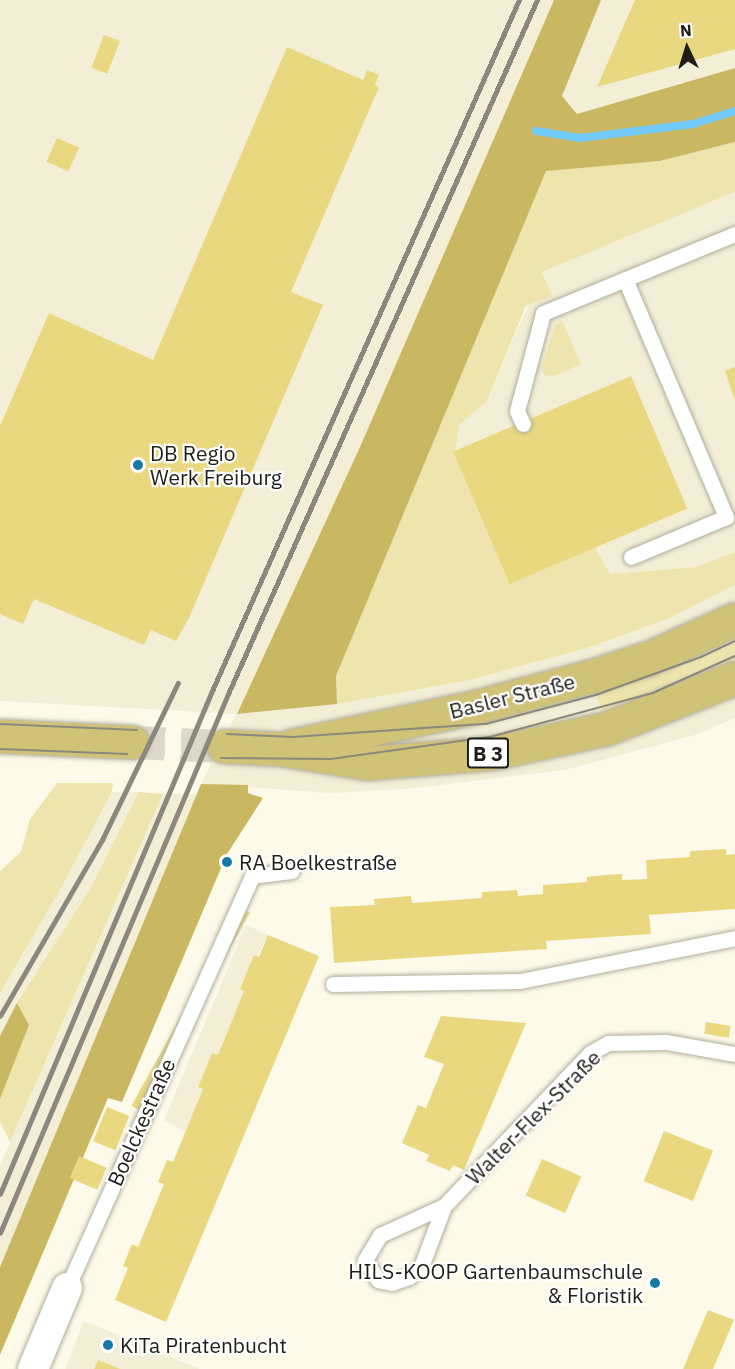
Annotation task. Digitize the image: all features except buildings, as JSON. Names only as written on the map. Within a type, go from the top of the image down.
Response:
[{"type":"main road","name":"Basler Straße","points":[[281,749],[479,706],[592,676],[651,657],[735,619]]},
{"type":"main road","name":"Basler Straße","points":[[224,746],[281,749],[367,764],[492,753],[608,728],[735,678]]},
{"type":"main road","points":[[0,736],[132,742]]},
{"type":"street","name":"Boelckestraße","points":[[33,1369],[67,1288]]},
{"type":"lane","points":[[524,424],[518,411],[543,313],[735,234]]},
{"type":"lane","points":[[625,279],[731,515],[631,557]]},
{"type":"lane","name":"Boelckestraße","points":[[67,1288],[252,876],[292,871]]},
{"type":"lane","points":[[333,984],[520,981],[735,938]]},
{"type":"lane","name":"Walter-Flex-Straße","points":[[444,1206],[421,1267],[409,1277],[392,1283],[378,1280],[365,1260],[380,1235],[444,1206],[591,1053],[608,1043],[666,1041],[735,1054]]},
{"type":"shaded area","points":[[0,0],[554,0],[360,447],[237,713],[337,704],[470,680],[590,647],[670,618],[735,585],[735,718],[695,735],[565,770],[407,789],[330,793],[201,784],[236,714],[0,701]]},
{"type":"shaded area","points":[[554,0],[601,0],[562,96],[577,114],[735,68],[735,142],[660,161],[546,171],[336,676],[337,704],[237,714],[360,447]]},
{"type":"shaded area","points":[[601,0],[735,0],[735,68],[578,114],[562,96]]},
{"type":"shaded area","points":[[735,142],[735,192],[542,272],[552,296],[526,306],[487,401],[459,425],[455,454],[512,583],[595,547],[610,574],[696,567],[735,552],[735,585],[670,618],[590,647],[470,680],[337,704],[336,676],[546,170],[660,161]]},
{"type":"shaded area","points":[[735,192],[735,552],[696,567],[610,574],[595,548],[512,583],[455,454],[459,425],[487,401],[542,272]]},
{"type":"shaded area","points":[[562,321],[581,364],[554,376],[544,375],[542,367],[555,325]]},
{"type":"shaded area","points":[[735,632],[735,664],[602,715],[596,688]]},
{"type":"shaded area","points":[[57,783],[113,783],[112,792],[62,886],[0,993],[0,871],[21,852],[30,819]]},
{"type":"shaded area","points":[[201,784],[248,785],[248,793],[263,798],[227,854],[122,1102],[108,1098],[0,1355],[0,1267]]},
{"type":"shaded area","points":[[112,792],[139,792],[90,889],[0,1036],[0,993]]},
{"type":"shaded area","points":[[139,792],[163,794],[10,1142],[0,1122],[0,1099],[29,1025],[17,1003],[90,889]]},
{"type":"shaded area","points":[[163,794],[197,794],[0,1267],[0,1165]]},
{"type":"shaded area","points":[[246,925],[268,935],[240,989],[244,991],[218,1055],[212,1053],[198,1087],[203,1089],[185,1132],[164,1120]]},
{"type":"shaded area","points":[[17,1003],[29,1025],[0,1099],[0,1036]]},
{"type":"shaded area","name":"KiTa Piratenbucht","points":[[84,1321],[200,1369],[65,1369]]},
{"type":"waterway","points":[[536,131],[580,138],[693,124],[735,111]]},
{"type":"tunnel","points":[[132,742],[224,746]]},
{"type":"tram line","points":[[227,734],[293,737],[486,724],[596,695],[701,657],[735,641]]},
{"type":"tram line","points":[[221,758],[331,759],[490,737],[653,693],[735,656]]},
{"type":"tram line","points":[[0,724],[137,730]]},
{"type":"tram line","points":[[0,749],[127,754]]},
{"type":"railway","points":[[0,1194],[212,691],[519,0]]},
{"type":"railway","points":[[0,1233],[228,694],[537,0]]},
{"type":"railway","points":[[0,1016],[102,840],[178,683]]},
{"type":"place","name":"DB Regio Werk Freiburg","points":[[138,465]]},
{"type":"place","name":"RA Boelkestraße","points":[[227,862]]},
{"type":"place","name":"HILS-KOOP Gartenbaumschule & Floristik","points":[[655,1283]]},
{"type":"place","name":"KiTa Piratenbucht","points":[[108,1345]]}]
